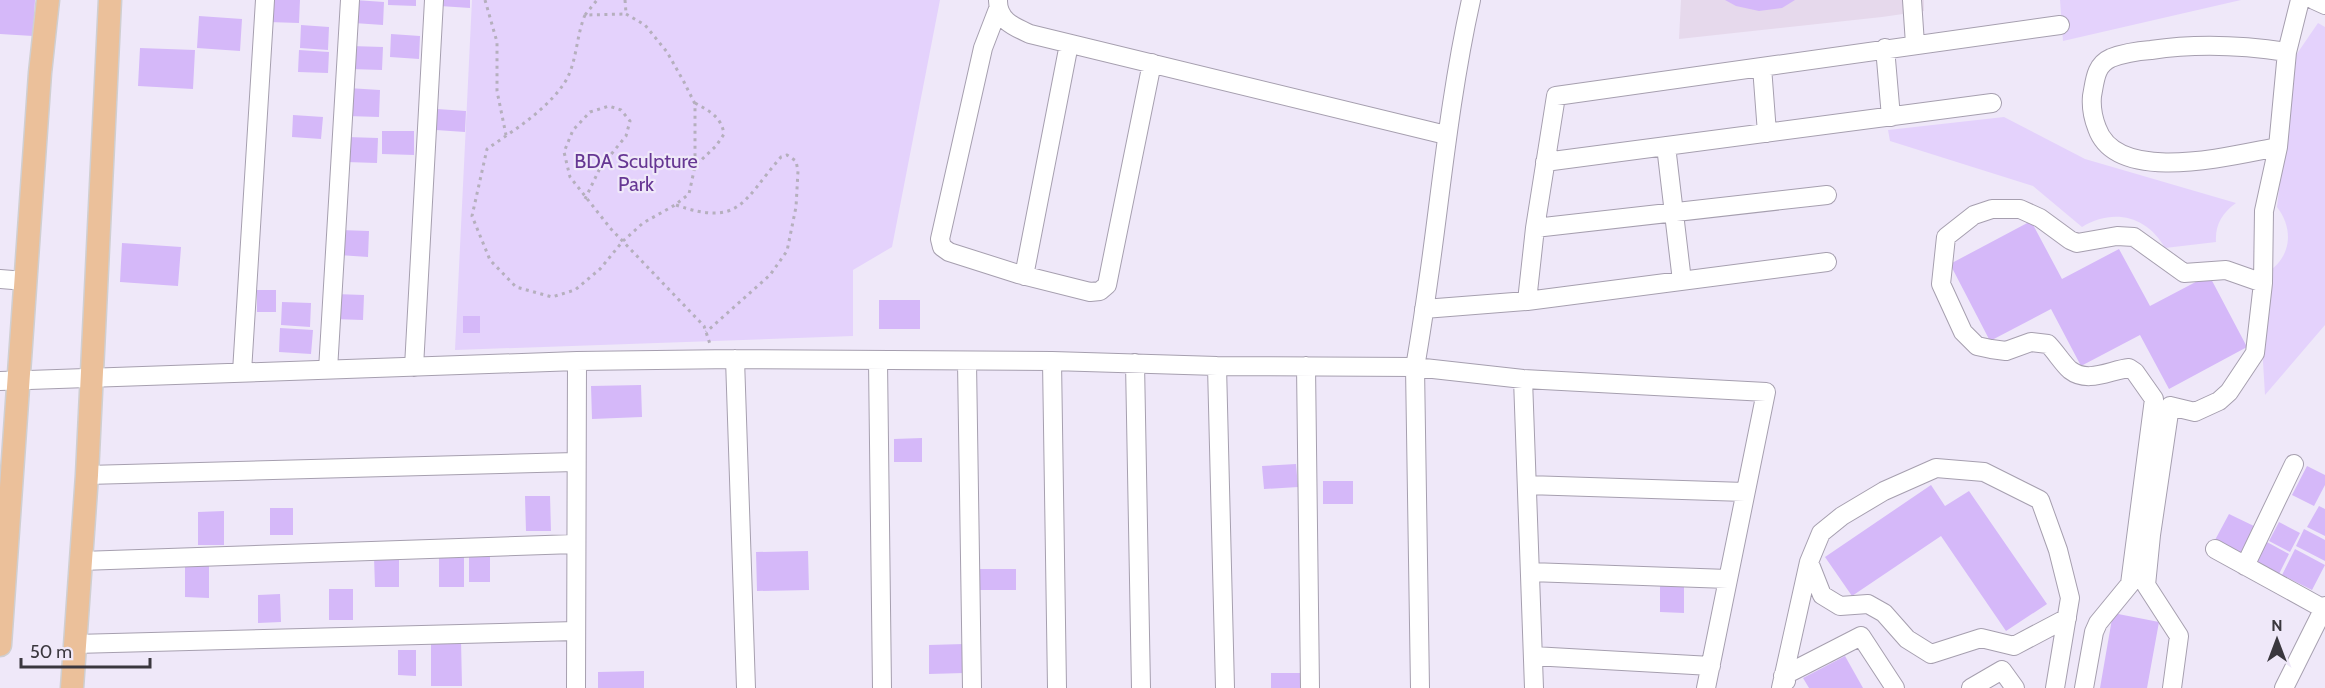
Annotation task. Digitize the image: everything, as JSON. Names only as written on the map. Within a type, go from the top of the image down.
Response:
[{"type":"main road","points":[[0,645],[9,382],[25,281],[40,73],[48,0]]},
{"type":"main road","points":[[72,688],[87,475],[111,0]]},
{"type":"street","points":[[242,372],[265,0]]},
{"type":"street","points":[[328,370],[350,0]]},
{"type":"street","points":[[414,367],[434,0]]},
{"type":"street","points":[[1420,688],[1415,367],[1421,337],[1446,135],[1471,0]]},
{"type":"street","points":[[1912,0],[1915,44]]},
{"type":"street","points":[[2084,688],[2094,632],[2098,622],[2130,584],[2143,540],[2159,432],[2170,406],[2195,412],[2219,401],[2229,392],[2254,353],[2263,283],[2264,211],[2278,147],[2287,52],[2300,0]]},
{"type":"street","points":[[2314,0],[2325,5]]},
{"type":"street","points":[[998,5],[1006,22],[1030,34],[1446,135]]},
{"type":"street","points":[[998,5],[983,48],[940,240],[942,247],[949,252],[1024,276],[1090,292],[1100,291],[1107,285],[1152,63]]},
{"type":"street","points":[[1527,301],[1535,228],[1556,96],[2060,25]]},
{"type":"street","points":[[1024,276],[1069,44]]},
{"type":"street","points":[[2278,147],[2210,159],[2146,162],[2116,152],[2100,138],[2094,120],[2092,103],[2096,75],[2100,65],[2111,58],[2132,52],[2207,44],[2287,52]]},
{"type":"street","points":[[1886,48],[1891,117]]},
{"type":"street","points":[[1762,67],[1767,133]]},
{"type":"street","points":[[1545,162],[1992,104]]},
{"type":"street","points":[[1666,146],[1682,281]]},
{"type":"street","points":[[1535,228],[1827,195]]},
{"type":"street","points":[[2159,432],[2154,399],[2135,372],[2129,368],[2098,376],[2082,375],[2069,369],[2048,344],[2031,342],[2006,351],[1977,346],[1963,332],[1941,284],[1946,237],[1974,215],[1992,209],[2020,209],[2077,243],[2126,236],[2134,237],[2184,273],[2226,270],[2263,283]]},
{"type":"street","points":[[1424,313],[1827,262]]},
{"type":"street","points":[[0,279],[25,281]]},
{"type":"street","points":[[9,382],[577,361],[735,359],[1415,367],[1523,380],[1766,392],[1706,688]]},
{"type":"street","points":[[735,359],[747,688]]},
{"type":"street","points":[[576,688],[577,361]]},
{"type":"street","points":[[878,361],[882,688]]},
{"type":"street","points":[[1052,361],[1057,688]]},
{"type":"street","points":[[967,362],[972,688]]},
{"type":"street","points":[[1134,363],[1141,688]]},
{"type":"street","points":[[1217,366],[1225,688]]},
{"type":"street","points":[[1306,366],[1310,688]]},
{"type":"street","points":[[1523,380],[1534,688]]},
{"type":"street","points":[[87,475],[575,462]]},
{"type":"street","points":[[2245,566],[2294,464]]},
{"type":"street","points":[[1784,684],[1809,562],[1821,533],[1842,516],[1884,491],[1936,468],[1983,472],[2040,500],[2058,550],[2070,598],[2055,688]]},
{"type":"street","points":[[1527,484],[1745,492]]},
{"type":"street","points":[[2143,540],[2146,585],[2179,636],[2172,688]]},
{"type":"street","points":[[81,561],[575,544]]},
{"type":"street","points":[[2215,549],[2324,608],[2284,688]]},
{"type":"street","points":[[1809,562],[1822,595],[1839,606],[1868,604],[1884,613],[1907,639],[1931,654],[1981,638],[2014,646],[2067,618]]},
{"type":"street","points":[[1530,572],[1728,579]]},
{"type":"street","points":[[75,644],[576,631]]},
{"type":"street","points":[[1784,684],[1861,636],[1895,688]]},
{"type":"street","points":[[1533,656],[1711,666]]},
{"type":"street","points":[[1971,688],[2002,670],[2015,688]]},
{"type":"path","points":[[485,0],[497,42],[497,91],[506,135]]},
{"type":"path","points":[[585,15],[626,14],[645,25],[667,52],[694,102],[695,166],[689,194],[675,205],[643,223],[600,269],[575,290],[552,297],[516,287],[490,260],[472,216],[487,149],[539,112],[566,81],[579,28],[585,15],[597,0]]},
{"type":"path","points":[[625,0],[626,14]]},
{"type":"path","points":[[694,102],[714,114],[722,124],[724,134],[716,146],[695,166]]},
{"type":"path","points":[[585,199],[600,168],[626,136],[630,121],[621,110],[609,106],[590,112],[573,130],[564,152],[570,177],[585,199],[623,242],[704,326],[716,360]]},
{"type":"path","points":[[675,205],[706,214],[729,213],[743,202],[781,157],[787,155],[796,161],[798,171],[795,207],[787,251],[770,275],[706,332]]},
{"type":"shaded area","points":[[1681,0],[1924,0],[1924,11],[1679,39]]},
{"type":"green space","name":"BDA Sculpture Park","points":[[472,0],[940,0],[892,247],[853,270],[853,336],[455,350]]},
{"type":"green space","points":[[2060,0],[2241,0],[2063,41]]},
{"type":"green space","points":[[2318,23],[2325,27],[2325,325],[2265,395],[2258,277],[2277,265],[2287,247],[2287,227],[2277,207],[2294,58]]},
{"type":"green space","points":[[2004,117],[2085,159],[2236,203],[2220,220],[2216,242],[2165,248],[2158,237],[2139,222],[2117,217],[2094,221],[2082,227],[2033,186],[1890,141],[1888,130]]},
{"type":"building","points":[[0,0],[35,0],[33,36],[0,34]]},
{"type":"building","points":[[270,0],[300,0],[299,23],[268,22]]},
{"type":"building","points":[[355,0],[384,2],[383,25],[354,23]]},
{"type":"building","points":[[388,0],[416,0],[416,6],[388,5]]},
{"type":"building","points":[[440,0],[470,0],[470,8],[440,6]]},
{"type":"building","points":[[1725,0],[1795,0],[1782,8],[1759,11],[1736,6]]},
{"type":"building","points":[[199,16],[242,19],[240,51],[197,48]]},
{"type":"building","points":[[301,25],[329,27],[328,50],[300,48]]},
{"type":"building","points":[[391,34],[420,36],[419,59],[390,57]]},
{"type":"building","points":[[351,46],[383,47],[382,70],[350,69]]},
{"type":"building","points":[[140,48],[195,50],[193,89],[138,86]]},
{"type":"building","points":[[299,50],[329,52],[328,73],[298,72]]},
{"type":"building","points":[[348,88],[380,90],[379,117],[347,116]]},
{"type":"building","points":[[437,109],[466,111],[465,132],[436,130]]},
{"type":"building","points":[[293,115],[323,117],[321,139],[292,137]]},
{"type":"building","points":[[382,131],[414,131],[414,155],[382,154]]},
{"type":"building","points":[[347,137],[378,138],[377,163],[346,162]]},
{"type":"building","points":[[2031,221],[2062,279],[2119,249],[2150,306],[2209,275],[2247,347],[2169,389],[2140,335],[2081,366],[2051,309],[1990,341],[1950,264]]},
{"type":"building","points":[[340,230],[369,231],[368,257],[339,255]]},
{"type":"building","points":[[122,243],[181,247],[178,286],[120,282]]},
{"type":"building","points":[[257,290],[276,290],[276,312],[257,312]]},
{"type":"building","points":[[335,294],[364,295],[363,320],[333,319]]},
{"type":"building","points":[[879,300],[920,300],[920,329],[879,329]]},
{"type":"building","points":[[282,302],[311,303],[310,327],[281,325]]},
{"type":"building","points":[[463,316],[480,316],[480,333],[463,333]]},
{"type":"building","points":[[280,328],[313,330],[311,354],[279,352]]},
{"type":"building","points":[[641,385],[642,417],[592,419],[591,386]]},
{"type":"building","points":[[922,438],[922,462],[894,462],[894,439]]},
{"type":"building","points":[[1296,464],[1298,487],[1264,489],[1262,466]]},
{"type":"building","points":[[2307,466],[2325,475],[2325,485],[2314,506],[2292,495]]},
{"type":"building","points":[[1323,481],[1353,481],[1353,504],[1323,504]]},
{"type":"building","points":[[1931,485],[1945,506],[1969,491],[2047,604],[2006,631],[1941,536],[1852,596],[1825,557]]},
{"type":"building","points":[[525,496],[550,496],[551,531],[526,531]]},
{"type":"building","points":[[2319,506],[2325,509],[2325,536],[2307,527]]},
{"type":"building","points":[[270,508],[293,508],[293,535],[270,535]]},
{"type":"building","points":[[224,511],[224,545],[198,545],[198,512]]},
{"type":"building","points":[[2229,514],[2256,527],[2242,554],[2215,540]]},
{"type":"building","points":[[2279,522],[2300,533],[2290,552],[2269,541]]},
{"type":"building","points":[[2304,529],[2325,540],[2325,561],[2296,546]]},
{"type":"building","points":[[2267,542],[2289,554],[2278,576],[2256,565]]},
{"type":"building","points":[[2295,549],[2325,565],[2312,590],[2282,575]]},
{"type":"building","points":[[808,551],[809,590],[757,591],[756,552]]},
{"type":"building","points":[[490,553],[490,582],[469,582],[469,554]]},
{"type":"building","points":[[464,555],[464,587],[439,587],[439,556]]},
{"type":"building","points":[[399,556],[399,587],[375,587],[374,557]]},
{"type":"building","points":[[185,561],[209,562],[209,598],[185,597]]},
{"type":"building","points":[[980,569],[1016,569],[1016,590],[980,590]]},
{"type":"building","points":[[1660,581],[1684,582],[1684,613],[1660,612]]},
{"type":"building","points":[[329,589],[353,589],[353,620],[329,620]]},
{"type":"building","points":[[280,594],[281,622],[258,623],[258,595]]},
{"type":"building","points":[[2113,613],[2159,622],[2147,688],[2100,688]]},
{"type":"building","points":[[461,640],[462,686],[431,686],[431,641]]},
{"type":"building","points":[[964,644],[964,673],[929,674],[929,645]]},
{"type":"building","points":[[398,650],[416,650],[416,676],[398,675]]},
{"type":"building","points":[[1845,656],[1863,688],[1809,688],[1803,678]]},
{"type":"building","points":[[644,671],[644,688],[598,688],[598,672]]},
{"type":"building","points":[[1271,673],[1301,673],[1301,688],[1271,688]]}]
